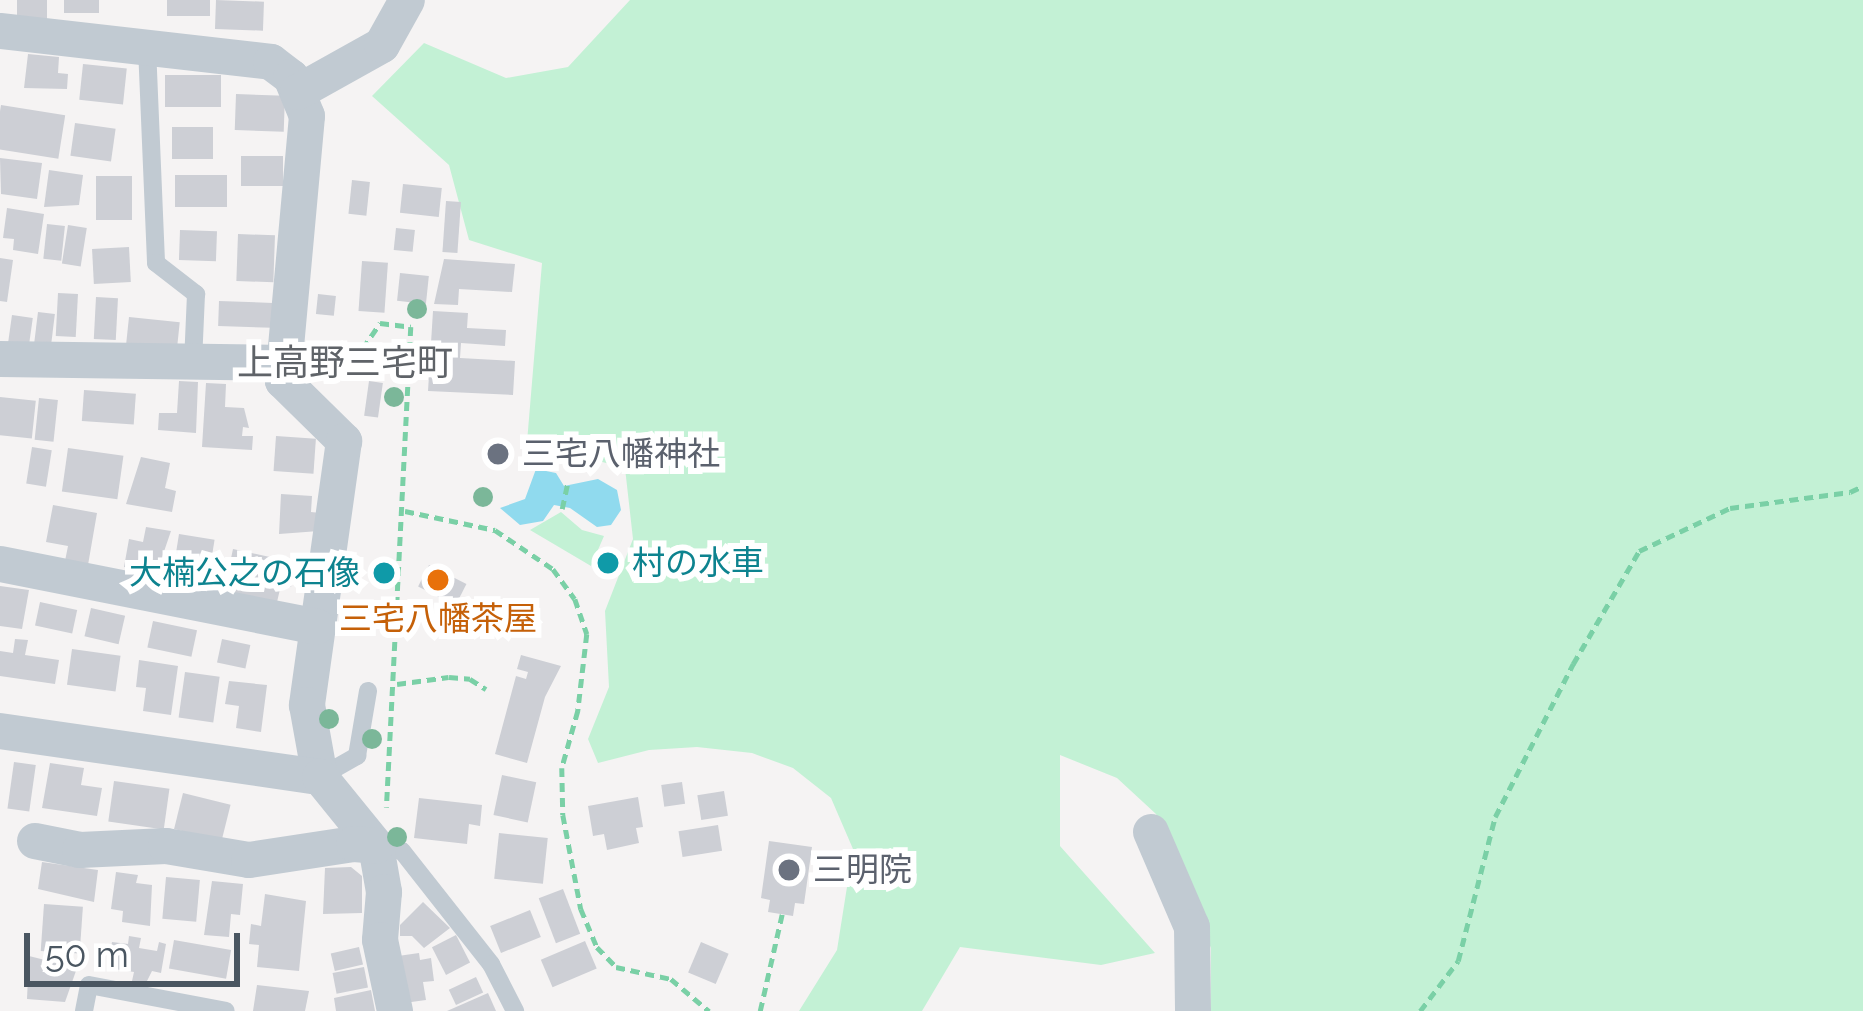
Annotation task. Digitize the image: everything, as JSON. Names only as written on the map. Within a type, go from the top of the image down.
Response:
[{"type":"street","points":[[298,92],[382,45],[392,5]]},
{"type":"street","points":[[0,31],[272,62],[291,76],[298,92],[307,116],[293,362],[283,381],[344,441],[308,705],[320,777],[381,837],[380,940],[394,1011]]},
{"type":"street","points":[[0,359],[293,362]]},
{"type":"street","points":[[0,564],[317,627]]},
{"type":"street","points":[[0,731],[320,777]]},
{"type":"street","points":[[1151,832],[1192,927],[1193,1011]]},
{"type":"street","points":[[35,842],[80,850],[166,846],[249,860],[381,837]]},
{"type":"lane","points":[[147,47],[156,263],[196,294],[193,362]]},
{"type":"lane","points":[[320,777],[357,756],[368,691]]},
{"type":"lane","points":[[381,837],[402,851],[491,964],[515,1011]]},
{"type":"lane","points":[[84,1011],[89,985],[226,1011]]},
{"type":"path","points":[[293,362],[354,361],[380,323],[411,328],[397,684],[381,837]]},
{"type":"path","points":[[562,509],[568,481]]},
{"type":"path","points":[[1420,1011],[1458,961],[1496,818],[1573,664],[1639,551],[1730,508],[1850,492],[1863,486]]},
{"type":"path","points":[[405,511],[495,530],[553,569],[574,598],[587,634],[578,711],[562,768],[563,815],[581,910],[597,947],[616,967],[671,979],[709,1011]]},
{"type":"path","points":[[397,684],[449,677],[470,679],[486,689]]},
{"type":"path","points":[[760,1011],[782,914]]},
{"type":"green space","points":[[630,0],[1863,0],[1863,1011],[1211,1011],[1211,948],[1156,814],[1117,778],[1060,755],[1060,846],[1155,953],[1101,965],[960,947],[922,1011],[799,1011],[837,950],[853,849],[831,798],[793,768],[752,753],[697,747],[649,750],[598,763],[588,739],[609,687],[605,611],[633,539],[625,468],[527,442],[542,263],[469,240],[449,165],[372,96],[424,43],[506,78],[568,67]]},
{"type":"green space","points":[[561,512],[582,530],[604,536],[591,566],[530,530]]},
{"type":"water","points":[[536,469],[556,473],[564,486],[598,479],[617,490],[621,510],[611,525],[597,527],[570,508],[554,505],[543,521],[520,525],[500,508],[525,499]]},
{"type":"building","points":[[17,0],[47,0],[47,22],[17,22]]},
{"type":"building","points":[[64,0],[99,0],[99,13],[64,13]]},
{"type":"building","points":[[167,0],[210,0],[210,16],[167,16]]},
{"type":"building","points":[[216,0],[264,2],[263,31],[215,29]]},
{"type":"building","points":[[28,54],[59,57],[58,73],[68,74],[67,89],[24,88]]},
{"type":"building","points":[[83,64],[127,69],[123,104],[79,100]]},
{"type":"building","points":[[165,75],[221,75],[221,107],[165,107]]},
{"type":"building","points":[[236,94],[285,96],[284,132],[235,130]]},
{"type":"building","points":[[1,105],[65,115],[58,159],[0,149]]},
{"type":"building","points":[[75,123],[116,129],[111,161],[70,156]]},
{"type":"building","points":[[172,127],[213,127],[213,159],[172,159]]},
{"type":"building","points":[[241,156],[283,156],[283,186],[241,186]]},
{"type":"building","points":[[0,158],[42,163],[37,199],[1,194]]},
{"type":"building","points":[[49,170],[83,175],[79,205],[44,207]]},
{"type":"building","points":[[175,175],[227,175],[227,207],[175,207]]},
{"type":"building","points":[[96,176],[132,176],[132,220],[96,220]]},
{"type":"building","points":[[352,180],[370,182],[366,216],[348,214]]},
{"type":"building","points":[[403,184],[442,188],[439,217],[400,213]]},
{"type":"building","points":[[446,201],[461,202],[457,253],[442,252]]},
{"type":"building","points":[[7,208],[44,214],[38,254],[13,250],[14,239],[3,238]]},
{"type":"building","points":[[47,224],[65,226],[61,261],[43,259]]},
{"type":"building","points":[[68,225],[87,228],[81,266],[62,264]]},
{"type":"building","points":[[396,228],[415,230],[413,252],[394,250]]},
{"type":"building","points":[[180,230],[217,231],[216,261],[179,260]]},
{"type":"building","points":[[238,234],[275,235],[273,282],[236,281]]},
{"type":"building","points":[[129,247],[131,282],[94,284],[92,249]]},
{"type":"building","points":[[0,258],[13,260],[7,302],[0,301]]},
{"type":"building","points":[[444,259],[515,264],[512,292],[459,289],[458,305],[434,304]]},
{"type":"building","points":[[362,261],[388,263],[384,313],[359,311]]},
{"type":"building","points":[[400,273],[429,276],[426,304],[397,301]]},
{"type":"building","points":[[58,293],[78,294],[76,337],[56,336]]},
{"type":"building","points":[[318,294],[336,296],[334,316],[316,314]]},
{"type":"building","points":[[96,297],[118,298],[116,340],[94,339]]},
{"type":"building","points":[[219,301],[273,303],[272,328],[218,326]]},
{"type":"building","points":[[433,311],[468,313],[467,328],[506,330],[505,346],[461,343],[460,358],[515,361],[513,395],[428,391]]},
{"type":"building","points":[[38,312],[55,314],[51,348],[34,346]]},
{"type":"building","points":[[12,315],[33,318],[28,349],[8,346]]},
{"type":"building","points":[[129,317],[180,322],[176,354],[126,349]]},
{"type":"building","points":[[179,381],[198,382],[196,433],[158,430],[159,413],[177,413]]},
{"type":"building","points":[[369,381],[383,383],[378,418],[364,416]]},
{"type":"building","points":[[206,383],[226,384],[225,407],[244,408],[249,428],[243,427],[242,436],[253,436],[252,450],[202,447]]},
{"type":"building","points":[[84,390],[136,394],[134,425],[82,421]]},
{"type":"building","points":[[0,397],[36,401],[32,439],[0,435]]},
{"type":"building","points":[[39,398],[58,400],[54,442],[35,440]]},
{"type":"building","points":[[276,436],[316,439],[313,474],[274,471]]},
{"type":"building","points":[[32,447],[52,450],[46,487],[26,484]]},
{"type":"building","points":[[68,448],[123,456],[117,499],[62,492]]},
{"type":"building","points":[[141,457],[170,463],[165,488],[176,491],[172,512],[126,504]]},
{"type":"building","points":[[281,494],[312,496],[311,512],[320,513],[319,531],[279,534]]},
{"type":"building","points":[[53,505],[97,513],[88,565],[65,561],[68,546],[46,542]]},
{"type":"building","points":[[146,527],[171,531],[157,572],[124,567],[129,539],[143,542]]},
{"type":"building","points":[[179,534],[215,540],[209,575],[173,570]]},
{"type":"building","points":[[233,549],[297,563],[291,587],[281,585],[277,602],[224,591]]},
{"type":"building","points":[[429,565],[466,584],[456,605],[418,586]]},
{"type":"building","points":[[0,586],[29,590],[22,629],[0,626]]},
{"type":"building","points":[[40,602],[77,610],[72,633],[35,625]]},
{"type":"building","points":[[91,608],[125,616],[119,644],[84,636]]},
{"type":"building","points":[[153,621],[197,630],[191,657],[147,647]]},
{"type":"building","points":[[15,639],[28,640],[25,655],[59,660],[55,684],[0,676],[0,651],[13,653]]},
{"type":"building","points":[[222,639],[250,645],[245,669],[217,662]]},
{"type":"building","points":[[72,649],[121,656],[116,691],[67,685]]},
{"type":"building","points":[[521,655],[561,666],[545,697],[527,763],[495,754],[516,676],[526,679],[528,672],[517,669]]},
{"type":"building","points":[[139,660],[178,666],[171,715],[143,711],[146,688],[136,687]]},
{"type":"building","points":[[185,672],[220,677],[213,722],[179,718]]},
{"type":"building","points":[[229,681],[267,685],[261,732],[236,728],[239,706],[225,704]]},
{"type":"building","points":[[14,762],[36,765],[29,812],[7,809]]},
{"type":"building","points":[[50,763],[84,768],[81,785],[102,788],[97,816],[42,808]]},
{"type":"building","points":[[502,775],[536,782],[528,822],[493,815]]},
{"type":"building","points":[[114,781],[169,789],[164,829],[108,822]]},
{"type":"building","points":[[682,782],[685,804],[664,807],[661,785]]},
{"type":"building","points":[[724,791],[728,816],[701,820],[697,795]]},
{"type":"building","points":[[183,793],[231,805],[222,841],[174,829]]},
{"type":"building","points":[[638,797],[643,827],[636,828],[639,843],[607,850],[604,834],[593,836],[588,806]]},
{"type":"building","points":[[419,798],[482,805],[480,826],[469,824],[467,844],[414,838]]},
{"type":"building","points":[[718,825],[722,851],[683,857],[678,831]]},
{"type":"building","points":[[499,833],[548,838],[543,884],[494,879]]},
{"type":"building","points":[[769,841],[812,847],[804,904],[795,903],[793,916],[768,912],[770,900],[761,898]]},
{"type":"building","points":[[42,862],[98,870],[94,902],[38,889]]},
{"type":"building","points":[[351,867],[362,876],[362,913],[323,914],[325,868]]},
{"type":"building","points":[[116,872],[138,875],[136,883],[152,885],[150,926],[122,922],[123,911],[111,909]]},
{"type":"building","points":[[166,877],[200,880],[196,922],[162,919]]},
{"type":"building","points":[[212,881],[243,884],[240,915],[231,914],[229,937],[204,935]]},
{"type":"building","points":[[563,889],[580,934],[556,943],[539,898]]},
{"type":"building","points":[[265,894],[306,901],[299,971],[257,967],[259,945],[249,944],[251,924],[261,926]]},
{"type":"building","points":[[423,902],[450,928],[424,948],[412,936],[400,936],[400,925]]},
{"type":"building","points":[[44,904],[83,907],[80,954],[41,951]]},
{"type":"building","points":[[530,910],[541,937],[501,953],[490,926]]},
{"type":"building","points":[[456,935],[470,963],[446,975],[432,947]]},
{"type":"building","points":[[129,936],[141,938],[139,948],[157,951],[159,942],[166,944],[161,973],[152,971],[146,983],[132,981],[134,972],[107,968],[112,942],[128,944]]},
{"type":"building","points":[[174,940],[231,950],[226,979],[169,969]]},
{"type":"building","points":[[585,941],[597,969],[553,987],[541,960]]},
{"type":"building","points":[[701,942],[729,954],[716,984],[688,972]]},
{"type":"building","points":[[359,947],[363,965],[335,971],[331,954]]},
{"type":"building","points":[[419,953],[420,960],[431,958],[434,981],[423,982],[426,1000],[404,1003],[398,956]]},
{"type":"building","points":[[29,956],[77,968],[65,1002],[27,999]]},
{"type":"building","points":[[364,967],[368,988],[337,994],[333,973]]},
{"type":"building","points":[[476,977],[483,992],[456,1005],[449,990]]},
{"type":"building","points":[[257,985],[309,991],[305,1011],[253,1011]]},
{"type":"building","points":[[371,990],[375,1011],[336,1011],[334,998]]},
{"type":"building","points":[[488,993],[496,1011],[447,1011]]},
{"type":"place","name":"三宅八幡神社","points":[[498,454]]},
{"type":"place","name":"村の水車","points":[[608,563]]},
{"type":"place","name":"大楠公之の石像","points":[[384,573]]},
{"type":"place","name":"三宅八幡茶屋","points":[[438,580]]},
{"type":"place","name":"三明院","points":[[789,870]]},
{"type":"district","name":"上高野三宅町","points":[[345,363]]}]
